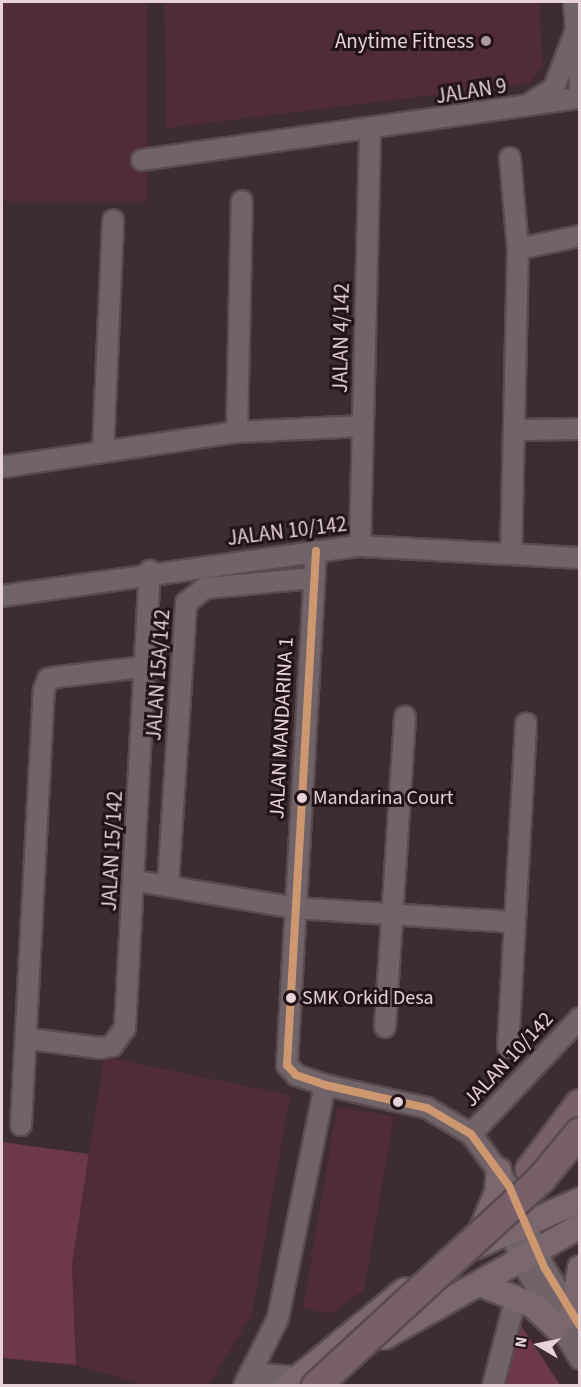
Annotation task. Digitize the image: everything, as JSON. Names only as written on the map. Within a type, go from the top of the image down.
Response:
[{"type":"highway","points":[[302,1383],[530,1170],[579,1104]]},
{"type":"highway","points":[[302,1383],[541,1179],[579,1132]]},
{"type":"highway","points":[[530,1170],[579,1142]]},
{"type":"main road","points":[[472,1249],[497,1192],[499,1170]]},
{"type":"main road","points":[[512,1192],[576,1210]]},
{"type":"main road","points":[[302,1383],[394,1296],[472,1249],[518,1227],[576,1210]]},
{"type":"main road","points":[[326,1386],[408,1320],[480,1284],[529,1256],[576,1210]]},
{"type":"main road","points":[[480,1284],[516,1297],[569,1323],[579,1268]]},
{"type":"street","points":[[574,2],[578,33],[579,88]]},
{"type":"street","points":[[523,107],[554,88],[578,33]]},
{"type":"street","name":"JALAN 9","points":[[142,160],[370,130],[579,98]]},
{"type":"street","name":"JALAN 4/142","points":[[360,546],[370,130]]},
{"type":"street","points":[[510,158],[518,249],[517,430],[511,554]]},
{"type":"street","points":[[237,432],[242,201]]},
{"type":"street","points":[[103,452],[113,220]]},
{"type":"street","points":[[518,249],[579,236]]},
{"type":"street","points":[[2,467],[237,432],[363,426]]},
{"type":"street","points":[[517,430],[579,429]]},
{"type":"street","name":"JALAN 10/142","points":[[2,596],[150,571],[360,546],[579,558]]},
{"type":"street","name":"JALAN MANDARINA 1","points":[[316,551],[284,1053],[296,1075],[325,1085],[427,1107],[471,1134],[499,1170],[512,1192],[518,1227]]},
{"type":"street","name":"JALAN 15/142","points":[[30,1039],[100,1048],[120,1040],[137,881],[143,667],[150,571]]},
{"type":"street","name":"JALAN 15A/142","points":[[168,884],[186,603],[205,588],[313,578]]},
{"type":"street","points":[[21,1125],[30,1039],[44,690],[48,679],[143,667]]},
{"type":"street","points":[[385,1027],[405,717]]},
{"type":"street","points":[[508,1047],[513,922],[526,724]]},
{"type":"street","points":[[137,881],[168,884],[295,908],[513,922]]},
{"type":"street","name":"JALAN 10/142","points":[[471,1134],[579,1018]]},
{"type":"street","points":[[302,1383],[249,1381],[278,1318],[288,1281],[325,1085]]},
{"type":"street","name":"JALAN MANDARINA 1","points":[[499,1170],[518,1227]]},
{"type":"street","points":[[518,1227],[529,1256],[569,1323],[579,1359]]},
{"type":"street","points":[[493,1386],[516,1297]]},
{"type":"shaded area","points":[[2,2],[147,2],[147,201],[2,201]]},
{"type":"shaded area","points":[[164,2],[539,2],[543,65],[530,83],[167,128]]},
{"type":"shaded area","points":[[104,1057],[290,1095],[252,1314],[209,1385],[144,1385],[76,1365],[72,1265]]},
{"type":"shaded area","points":[[337,1107],[394,1116],[364,1290],[330,1314],[303,1308]]},
{"type":"shaded area","points":[[2,1142],[89,1154],[72,1265],[76,1365],[2,1358]]},
{"type":"shaded area","points":[[513,1313],[560,1385],[499,1385]]},
{"type":"transit line","points":[[316,551],[287,1065],[296,1075],[325,1085],[427,1108],[471,1134],[509,1186],[544,1267],[580,1326]]},
{"type":"place","name":"Anytime Fitness","points":[[486,41]]},
{"type":"place","name":"Mandarina Court","points":[[302,798]]},
{"type":"place","name":"SMK Orkid Desa","points":[[291,998]]}]
